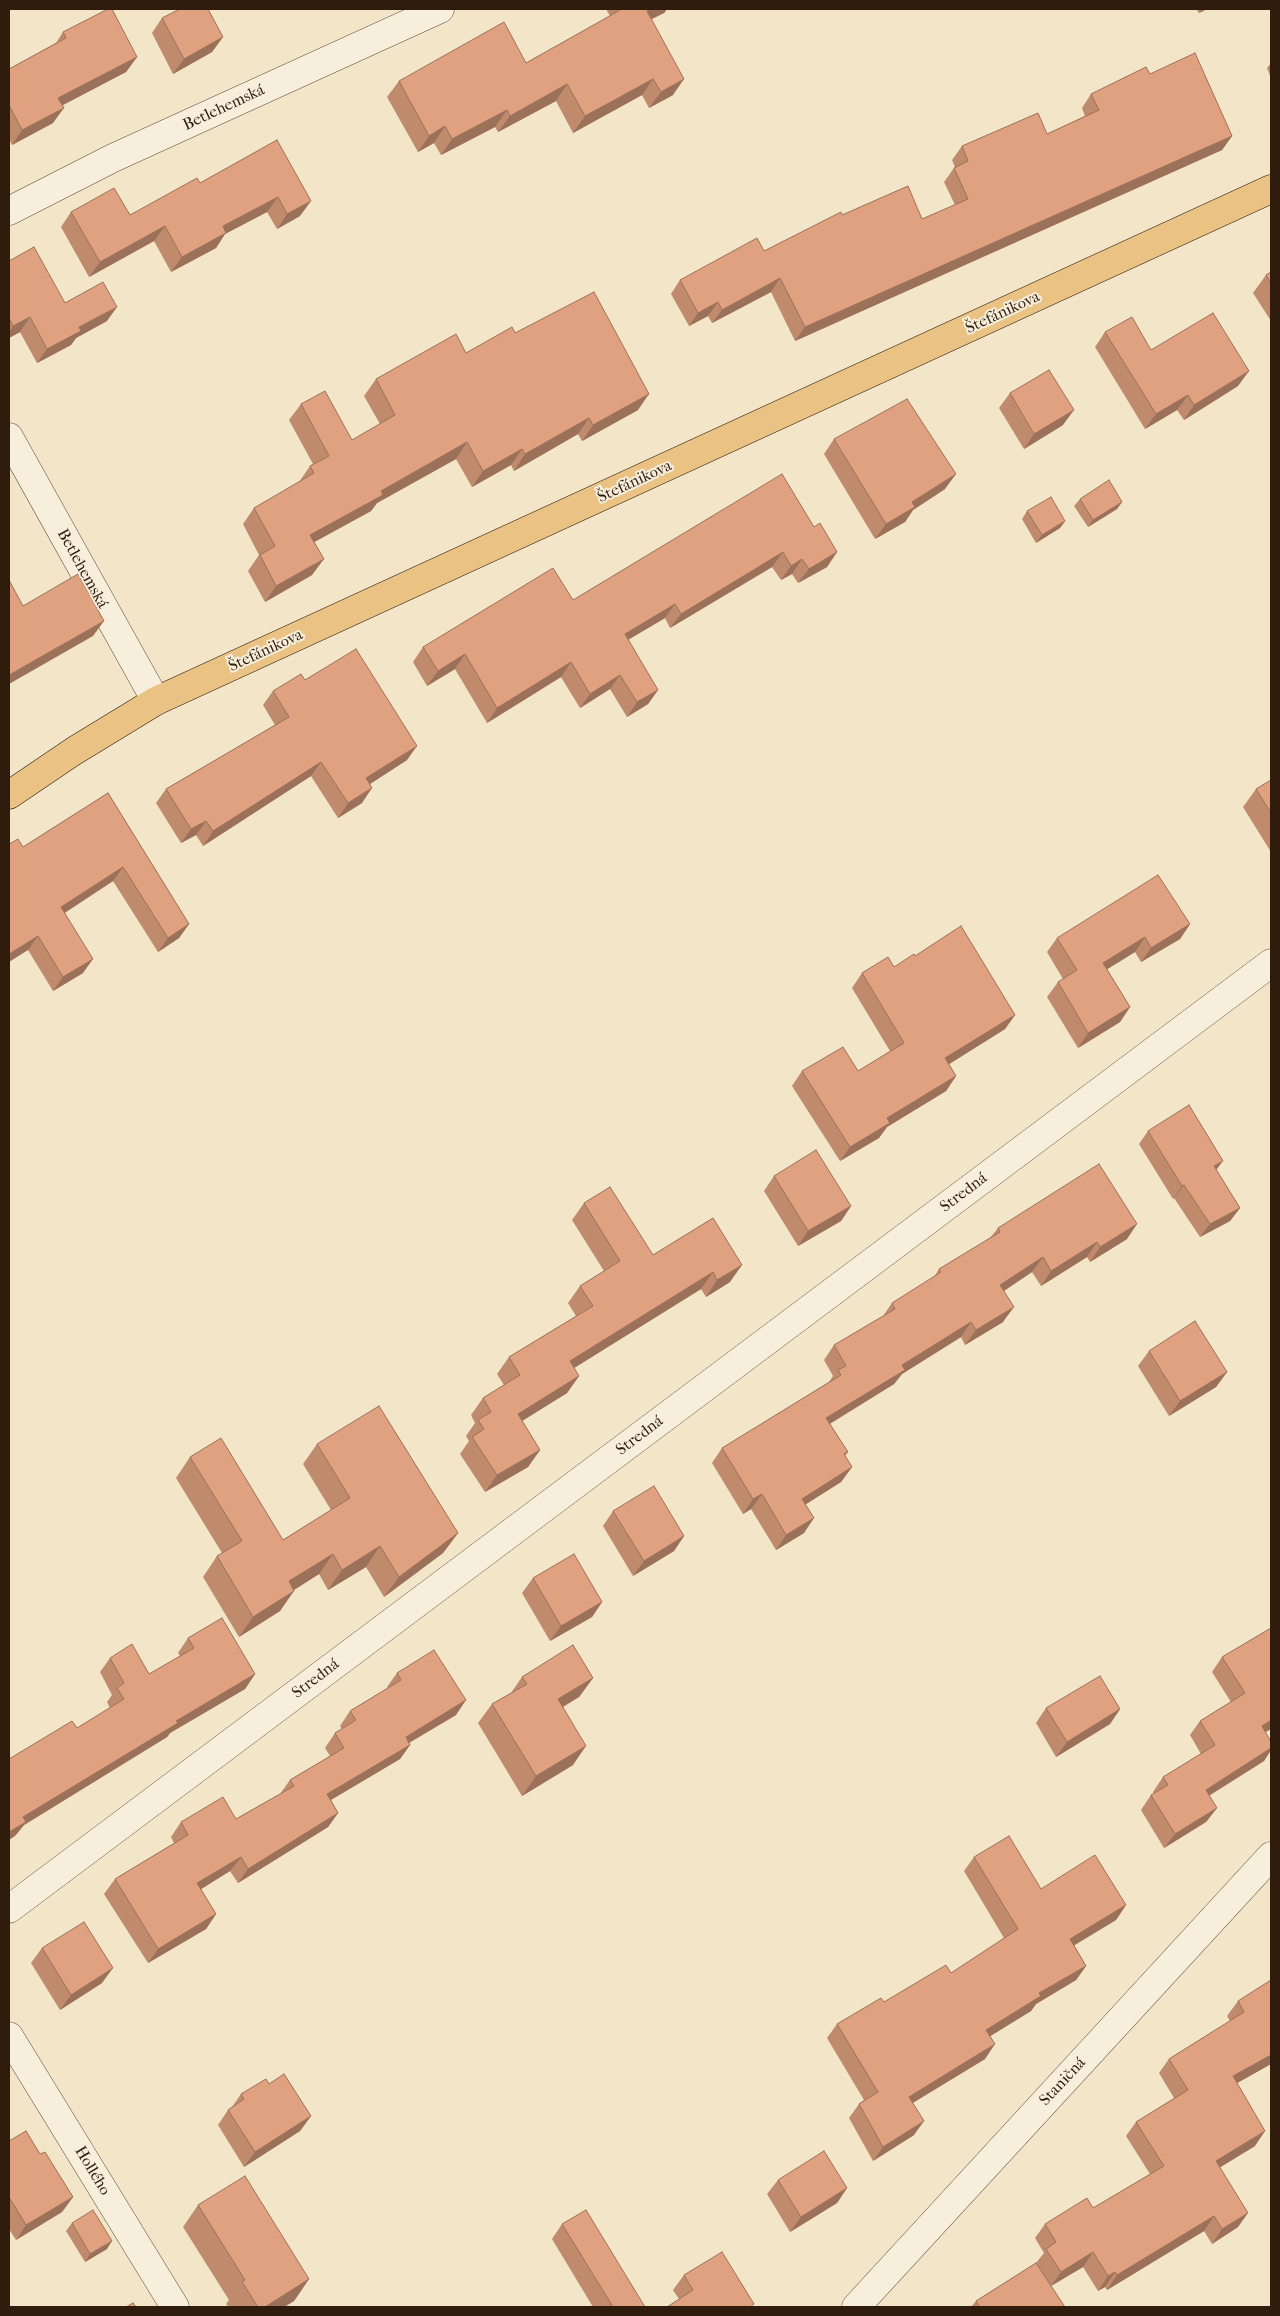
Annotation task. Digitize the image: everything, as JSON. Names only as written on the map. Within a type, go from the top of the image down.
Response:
[{"type":"main road","name":"Štefánikova","points":[[9,794],[74,751],[156,701],[1271,190]]},
{"type":"street","name":"Betlehemská","points":[[9,211],[113,158],[440,9]]},
{"type":"street","name":"Betlehemská","points":[[9,437],[156,701]]},
{"type":"street","name":"Stredná","points":[[9,1909],[1271,963]]},
{"type":"street","name":"Staničná","points":[[856,2307],[1271,1856]]},
{"type":"street","name":"Hollého","points":[[9,2036],[175,2307]]},
{"type":"building","points":[[108,9],[112,9],[137,57],[58,98],[64,108],[22,130],[9,105],[9,69],[66,38],[63,32]]},
{"type":"building","points":[[180,9],[208,9],[223,37],[184,59],[162,18]]},
{"type":"building","points":[[622,9],[652,9],[647,11],[684,79],[661,92],[653,79],[585,116],[567,84],[510,116],[507,110],[452,139],[445,126],[429,136],[399,81],[504,22],[526,63]]},
{"type":"building","points":[[1195,53],[1232,136],[805,327],[780,278],[722,310],[718,302],[698,313],[680,280],[757,238],[764,251],[841,212],[842,215],[908,186],[922,219],[968,199],[954,168],[968,161],[962,146],[1038,113],[1047,134],[1099,110],[1091,94],[1146,67],[1150,74]]},
{"type":"building","points":[[277,140],[311,201],[287,214],[278,197],[223,226],[226,233],[182,257],[165,226],[100,262],[71,212],[114,188],[130,215],[197,178],[200,183]]},
{"type":"building","points":[[34,247],[65,303],[103,282],[117,307],[79,327],[81,331],[47,349],[30,317],[13,326],[9,318],[9,261]]},
{"type":"building","points":[[1271,272],[1271,284],[1266,275]]},
{"type":"building","points":[[594,292],[649,394],[593,425],[589,418],[525,454],[522,449],[483,471],[467,442],[381,491],[383,495],[310,535],[324,559],[276,586],[260,555],[275,546],[254,508],[314,473],[310,466],[329,456],[301,404],[325,391],[352,440],[395,415],[376,379],[456,334],[466,353],[512,327],[515,333]]},
{"type":"building","points":[[1213,313],[1249,371],[1194,405],[1188,395],[1156,414],[1105,332],[1132,317],[1151,350]]},
{"type":"building","points":[[1049,370],[1074,410],[1034,434],[1010,393]]},
{"type":"building","points":[[907,399],[956,474],[912,502],[915,507],[886,524],[834,439]]},
{"type":"building","points":[[782,474],[814,527],[820,523],[837,552],[809,569],[802,559],[791,566],[783,552],[681,614],[675,604],[625,634],[658,690],[637,702],[620,675],[590,694],[571,662],[497,708],[465,654],[438,671],[423,647],[553,568],[573,600]]},
{"type":"building","points":[[1109,480],[1122,502],[1093,520],[1080,499]]},
{"type":"building","points":[[1051,497],[1065,521],[1042,535],[1027,511]]},
{"type":"building","points":[[78,574],[104,621],[9,675],[9,580],[23,606]]},
{"type":"building","points":[[356,649],[417,746],[366,778],[372,788],[348,803],[321,762],[213,831],[206,821],[191,829],[166,789],[289,717],[273,691],[301,674],[305,680]]},
{"type":"building","points":[[1271,780],[1271,813],[1256,789]]},
{"type":"building","points":[[108,793],[189,924],[168,938],[123,867],[61,907],[93,959],[63,977],[38,936],[9,954],[9,844],[18,839],[23,847]]},
{"type":"building","points":[[1158,875],[1190,924],[1151,948],[1145,937],[1103,963],[1130,1007],[1088,1033],[1058,982],[1077,970],[1057,938]]},
{"type":"building","points":[[961,926],[1015,1015],[945,1058],[956,1076],[887,1118],[890,1123],[850,1147],[802,1071],[843,1047],[858,1071],[904,1043],[862,973],[888,957],[894,967],[914,954],[915,956]]},
{"type":"building","points":[[1189,1105],[1223,1161],[1214,1166],[1240,1208],[1210,1224],[1184,1185],[1182,1186],[1148,1131]]},
{"type":"building","points":[[816,1150],[851,1206],[808,1231],[774,1176]]},
{"type":"building","points":[[1099,1164],[1137,1224],[1100,1247],[1097,1242],[1051,1271],[1043,1257],[1000,1285],[1014,1307],[976,1330],[971,1322],[902,1365],[905,1370],[826,1418],[848,1452],[844,1454],[852,1467],[802,1499],[814,1518],[786,1535],[762,1494],[753,1499],[722,1448],[841,1375],[838,1370],[846,1366],[834,1345],[895,1309],[892,1303],[941,1272],[939,1269],[1000,1232],[998,1228]]},
{"type":"building","points":[[610,1187],[653,1255],[713,1218],[742,1265],[717,1280],[713,1272],[570,1361],[579,1376],[518,1414],[540,1450],[497,1475],[472,1437],[484,1429],[478,1420],[491,1412],[483,1398],[520,1375],[509,1357],[593,1306],[580,1286],[620,1261],[584,1203]]},
{"type":"building","points":[[1195,1321],[1227,1372],[1180,1401],[1149,1351]]},
{"type":"building","points":[[379,1406],[458,1533],[399,1577],[380,1546],[342,1570],[333,1554],[289,1581],[294,1591],[253,1617],[217,1556],[242,1541],[190,1457],[221,1438],[283,1540],[350,1498],[317,1444]]},
{"type":"building","points":[[654,1486],[684,1536],[644,1561],[613,1511]]},
{"type":"building","points":[[574,1554],[602,1602],[561,1626],[533,1578]]},
{"type":"building","points":[[222,1618],[255,1674],[23,1817],[26,1822],[9,1832],[9,1759],[72,1721],[77,1728],[124,1699],[117,1688],[124,1683],[110,1658],[132,1644],[149,1674],[194,1648],[188,1638]]},
{"type":"building","points":[[1271,1628],[1271,1720],[1262,1726],[1271,1742],[1271,1748],[1206,1790],[1217,1808],[1175,1834],[1151,1795],[1168,1785],[1163,1777],[1215,1745],[1200,1721],[1245,1693],[1222,1657]]},
{"type":"building","points":[[573,1645],[593,1678],[558,1699],[586,1746],[536,1776],[492,1704],[527,1684],[522,1677]]},
{"type":"building","points":[[434,1650],[466,1700],[406,1737],[410,1745],[327,1794],[338,1813],[248,1869],[241,1857],[197,1883],[216,1914],[158,1949],[115,1879],[188,1835],[181,1822],[223,1797],[236,1819],[294,1786],[290,1780],[344,1748],[335,1733],[356,1720],[350,1711],[401,1680],[397,1673]]},
{"type":"building","points":[[1100,1676],[1120,1709],[1067,1742],[1046,1708]]},
{"type":"building","points":[[1009,1836],[1041,1889],[1095,1855],[1126,1905],[1070,1939],[1086,1966],[1039,1993],[1041,1996],[986,2030],[995,2044],[909,2097],[924,2121],[883,2147],[859,2104],[878,2092],[837,2024],[881,1998],[884,2002],[946,1965],[951,1973],[1018,1929],[974,1857]]},
{"type":"building","points":[[84,1922],[113,1968],[71,1995],[42,1948]]},
{"type":"building","points":[[1271,1980],[1271,2055],[1233,2076],[1265,2131],[1216,2161],[1248,2213],[1222,2229],[1214,2216],[1117,2275],[1115,2272],[1108,2276],[1093,2252],[1061,2272],[1046,2249],[1056,2242],[1045,2224],[1087,2198],[1093,2208],[1164,2166],[1136,2122],[1188,2090],[1169,2059],[1244,2012],[1238,2001]]},
{"type":"building","points":[[284,2074],[311,2116],[255,2152],[228,2110],[244,2099],[241,2094],[266,2079],[269,2084]]},
{"type":"building","points":[[26,2131],[40,2154],[45,2152],[73,2197],[26,2225],[9,2197],[9,2141]]},
{"type":"building","points":[[824,2151],[847,2188],[801,2217],[778,2180]]},
{"type":"building","points":[[245,2176],[309,2279],[265,2307],[258,2307],[242,2282],[245,2280],[198,2205]]},
{"type":"building","points":[[93,2210],[112,2241],[90,2254],[72,2223]]},
{"type":"building","points":[[586,2210],[645,2307],[613,2307],[562,2224]]},
{"type":"building","points":[[722,2252],[754,2304],[750,2307],[667,2307],[693,2290],[684,2275]]},
{"type":"building","points":[[1036,2263],[1065,2307],[980,2307],[976,2301]]},
{"type":"building","points":[[133,2303],[136,2307],[126,2307]]}]
